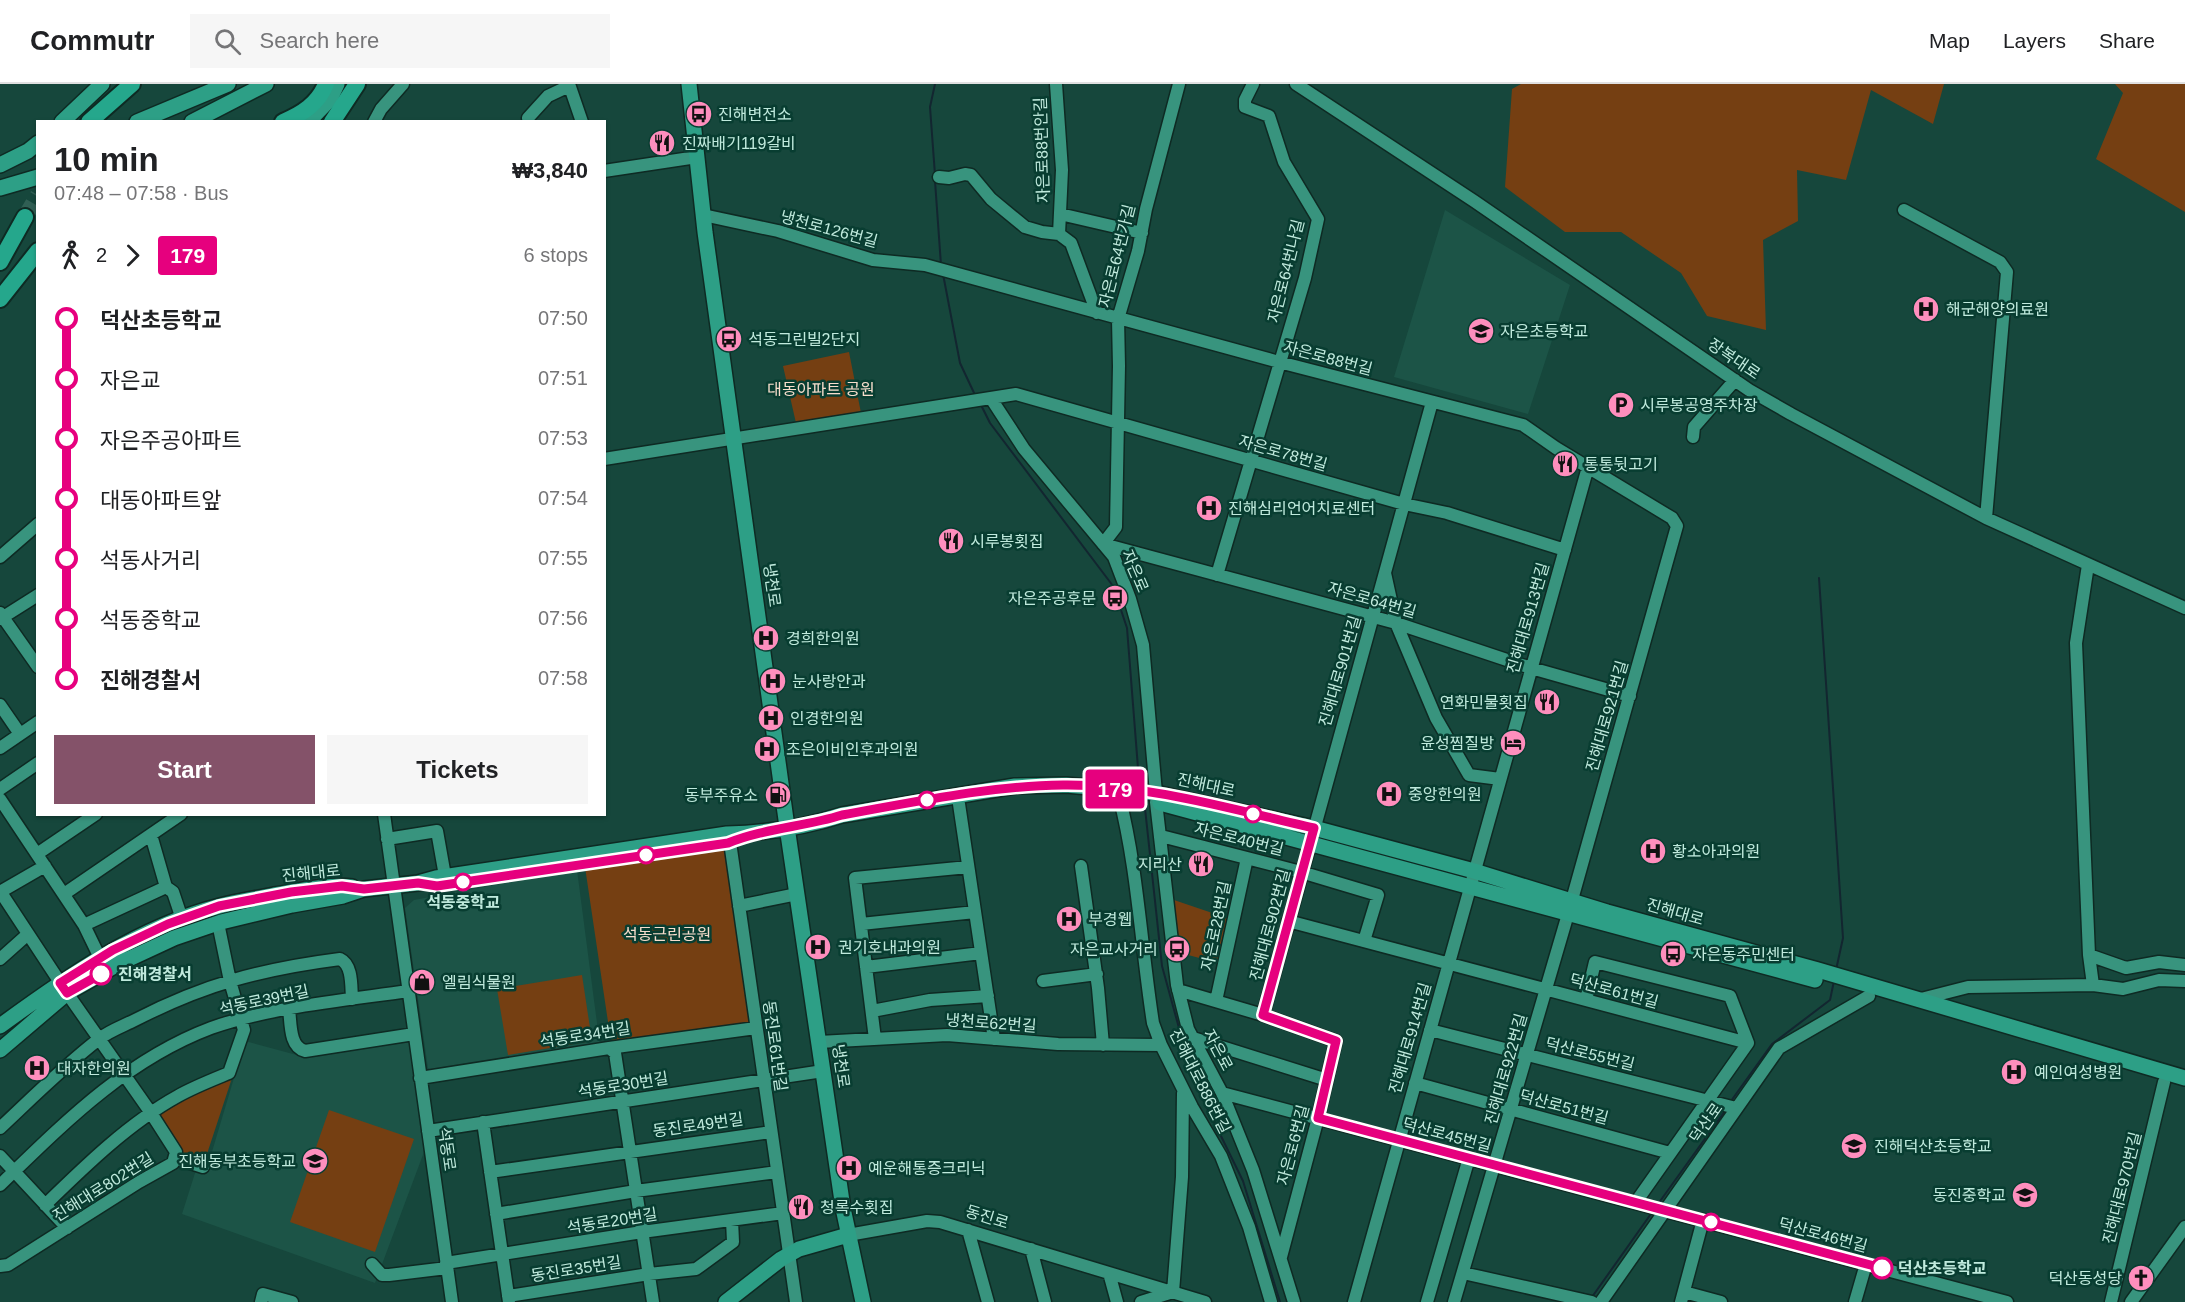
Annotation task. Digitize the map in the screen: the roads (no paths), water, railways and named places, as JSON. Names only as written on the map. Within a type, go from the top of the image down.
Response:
[{"type":"highway","points":[[91,120],[123,84]]},
{"type":"highway","points":[[91,120],[116,95],[132,84]]},
{"type":"highway","points":[[288,120],[314,104],[326,84]]},
{"type":"highway","points":[[333,120],[357,84]]},
{"type":"highway","points":[[0,262],[25,217]]},
{"type":"highway","points":[[0,299],[36,254]]},
{"type":"main road","points":[[64,120],[102,84]]},
{"type":"main road","points":[[142,120],[228,84]]},
{"type":"main road","points":[[196,120],[266,84]]},
{"type":"main road","points":[[310,120],[330,99],[337,84]]},
{"type":"main road","name":"냉천로","points":[[688,84],[703,215],[787,827],[848,1235],[863,1302]]},
{"type":"main road","points":[[0,167],[36,145]]},
{"type":"main road","points":[[0,167],[36,158]]},
{"type":"main road","points":[[0,188],[36,178]]},
{"type":"main road","points":[[821,822],[842,815],[1015,786],[1066,785],[1128,795]]},
{"type":"main road","points":[[364,889],[418,883],[445,876],[727,834],[753,833],[821,822],[846,822],[1016,796],[1065,794],[1155,797]]},
{"type":"main road","name":"진해대로","points":[[1155,797],[1314,828],[1474,871],[1570,907],[2185,1088]]},
{"type":"main road","name":"진해대로","points":[[1155,797],[1309,844],[1469,886],[1645,923],[2185,1078]]},
{"type":"main road","points":[[418,883],[437,886],[730,842],[753,833]]},
{"type":"main road","name":"진해대로","points":[[0,1050],[64,988],[100,958],[182,919],[219,906],[291,892],[342,886],[364,889]]},
{"type":"main road","name":"진해대로","points":[[0,1026],[64,988],[145,951],[218,923],[292,905],[343,896],[364,889]]},
{"type":"main road","name":"동진로","points":[[731,1300],[781,1258],[799,1249],[848,1235]]},
{"type":"street","points":[[375,120],[381,109],[403,84]]},
{"type":"street","name":"자은로88번안길","points":[[1056,84],[1062,170],[1059,234]]},
{"type":"street","name":"자은로64번가길","points":[[1103,544],[1116,527],[1118,319],[1138,251],[1146,209],[1179,84]]},
{"type":"street","name":"자은로64번나길","points":[[1217,575],[1305,278],[1318,219],[1284,162],[1269,116],[1245,107],[1245,100],[1253,84]]},
{"type":"street","name":"장복대로","points":[[1296,84],[1474,201],[1735,380],[1791,414],[1986,518],[2185,608]]},
{"type":"street","points":[[529,120],[548,96],[569,85],[581,120]]},
{"type":"street","points":[[606,168],[697,157]]},
{"type":"street","points":[[939,177],[971,175],[991,199],[1025,227],[1059,234],[1071,243],[1097,313]]},
{"type":"street","points":[[1904,210],[2000,262],[2007,272],[1986,518]]},
{"type":"street","points":[[1060,214],[1142,233]]},
{"type":"street","name":"냉천로126번길","points":[[703,215],[778,231],[873,260],[942,270]]},
{"type":"street","name":"자은로88번길","points":[[942,270],[1279,362],[1523,425],[1672,518],[1677,526]]},
{"type":"street","points":[[1693,437],[1694,427],[1735,380]]},
{"type":"street","name":"자은로78번길","points":[[606,459],[992,400],[1016,394],[1404,504],[1448,513],[1564,550]]},
{"type":"street","name":"자은로","points":[[992,400],[1024,449],[1114,557],[1130,599],[1143,645],[1155,797],[1178,990],[1188,1029],[1222,1093],[1253,1170],[1294,1302]]},
{"type":"street","name":"진해대로901번길","points":[[1309,844],[1432,402]]},
{"type":"street","name":"진해대로913번길","points":[[1469,886],[1588,467]]},
{"type":"street","points":[[0,557],[36,526]]},
{"type":"street","name":"진해대로921번길","points":[[1570,907],[1677,526]]},
{"type":"street","name":"자은로64번길","points":[[1103,544],[1372,616],[1531,668],[1630,696]]},
{"type":"street","points":[[2088,565],[2076,643],[2089,955],[2093,985]]},
{"type":"street","points":[[1385,572],[1396,623],[1436,718],[1469,775],[1500,779]]},
{"type":"street","points":[[36,596],[1,617],[36,664]]},
{"type":"street","points":[[0,705],[20,734]]},
{"type":"street","points":[[0,748],[36,723]]},
{"type":"street","points":[[0,789],[36,764]]},
{"type":"street","name":"진해대로886번길","points":[[1128,795],[1127,828],[1153,1023],[1161,1045],[1192,1107],[1221,1156],[1250,1227],[1271,1302]]},
{"type":"street","points":[[0,799],[84,925],[100,958]]},
{"type":"street","points":[[958,804],[994,1039]]},
{"type":"street","points":[[38,854],[92,816]]},
{"type":"street","points":[[64,894],[178,816]]},
{"type":"street","name":"석동로","points":[[384,816],[452,1302]]},
{"type":"street","points":[[387,839],[438,831],[445,876]]},
{"type":"street","points":[[151,835],[166,887],[173,892],[182,919]]},
{"type":"street","name":"자은로40번길","points":[[1161,837],[1301,872],[1378,895],[1364,941]]},
{"type":"street","name":"동진로61번길","points":[[730,842],[789,1255]]},
{"type":"street","name":"진해대로902번길","points":[[1263,1015],[1309,844]]},
{"type":"street","name":"자은로28번길","points":[[1216,1001],[1247,858]]},
{"type":"street","points":[[0,892],[45,866]]},
{"type":"street","points":[[1081,866],[1097,974],[1103,1045]]},
{"type":"street","points":[[876,1039],[855,878],[968,867]]},
{"type":"street","name":"진해대로914번길","points":[[1354,1302],[1469,886]]},
{"type":"street","points":[[84,925],[166,887]]},
{"type":"street","name":"진해대로802번길","points":[[0,892],[176,1152],[173,1163],[8,1265],[0,1266]]},
{"type":"street","points":[[739,906],[797,894]]},
{"type":"street","name":"진해대로922번길","points":[[1454,1302],[1570,907]]},
{"type":"street","points":[[861,924],[975,912]]},
{"type":"street","name":"덕산로61번길","points":[[1288,921],[1748,1043]]},
{"type":"street","points":[[218,923],[240,1019]]},
{"type":"street","points":[[0,959],[28,934]]},
{"type":"street","points":[[866,967],[981,953]]},
{"type":"street","points":[[2089,955],[2126,968],[2159,962],[2185,965]]},
{"type":"street","points":[[0,1128],[100,1038],[199,990],[287,966],[340,959],[345,961],[349,969],[352,999]]},
{"type":"street","name":"덕산로61번길","points":[[1586,1000],[1595,962],[1730,996],[1748,1043]]},
{"type":"street","points":[[1043,981],[1097,974]]},
{"type":"street","points":[[1917,1000],[1968,987],[2093,985],[2123,989],[2159,980],[2185,981]]},
{"type":"street","points":[[1178,990],[1263,1015]]},
{"type":"street","name":"석동로39번길","points":[[0,1185],[92,1098],[166,1049],[240,1019],[289,1009],[408,991]]},
{"type":"street","points":[[872,1011],[930,1000],[988,996]]},
{"type":"street","name":"덕산로","points":[[1601,1302],[1779,1048],[1869,996]]},
{"type":"street","points":[[289,1009],[294,1042],[300,1050],[414,1034]]},
{"type":"street","name":"자은로6번길","points":[[1263,1015],[1336,1041],[1281,1257]]},
{"type":"street","name":"진해대로802번길","points":[[45,1205],[97,1157],[151,1113],[179,1095],[229,1073],[244,1030],[240,1019]]},
{"type":"street","name":"석동로34번길","points":[[420,1078],[609,1048],[756,1028]]},
{"type":"street","name":"덕산로55번길","points":[[1430,1030],[1736,1108]]},
{"type":"street","name":"냉천로62번길","points":[[819,1042],[947,1035],[1103,1045],[1161,1045]]},
{"type":"street","points":[[1193,1038],[1327,1080]]},
{"type":"street","points":[[1635,1202],[1748,1043]]},
{"type":"street","points":[[609,1048],[615,1053],[653,1302]]},
{"type":"street","name":"석동로30번길","points":[[428,1131],[823,1071]]},
{"type":"street","name":"진해대로970번길","points":[[2111,1302],[2164,1082]]},
{"type":"street","name":"덕산로51번길","points":[[1415,1083],[1670,1153]]},
{"type":"street","points":[[1141,1302],[1176,1297],[1184,1089]]},
{"type":"street","name":"덕산로45번길","points":[[1222,1093],[1664,1210]]},
{"type":"street","name":"동진로35번길","points":[[483,1122],[509,1299],[649,1274]]},
{"type":"street","name":"동진로49번길","points":[[630,1151],[771,1132]]},
{"type":"street","points":[[490,1172],[630,1151]]},
{"type":"street","points":[[0,1156],[67,1228]]},
{"type":"street","points":[[175,1158],[203,1167]]},
{"type":"street","points":[[1427,1302],[1469,1158]]},
{"type":"street","points":[[496,1214],[636,1191],[777,1172]]},
{"type":"street","name":"덕산로46번길","points":[[1664,1210],[2007,1302]]},
{"type":"street","name":"석동로20번길","points":[[446,1266],[502,1254],[642,1232],[783,1214]]},
{"type":"street","points":[[649,1274],[696,1269],[733,1242],[732,1220]]},
{"type":"street","points":[[1702,1220],[1682,1297],[1721,1302]]},
{"type":"street","name":"동진로","points":[[848,1235],[927,1221],[940,1222],[1109,1273],[1176,1297],[1205,1302]]},
{"type":"street","points":[[2131,1302],[2185,1227]]},
{"type":"street","points":[[968,1230],[988,1302]]},
{"type":"street","points":[[1031,1249],[1045,1302]]},
{"type":"street","points":[[789,1255],[796,1302]]},
{"type":"street","points":[[372,1264],[382,1275],[446,1266]]},
{"type":"street","points":[[1855,1302],[1866,1264]]},
{"type":"street","points":[[1109,1273],[1117,1302]]},
{"type":"street","points":[[1463,1273],[1592,1302]]},
{"type":"street","points":[[261,1302],[263,1294],[292,1302]]},
{"type":"waterway","points":[[935,84],[930,107],[935,175]]},
{"type":"waterway","points":[[935,181],[941,265]]},
{"type":"waterway","points":[[943,274],[960,363],[975,395]]},
{"type":"waterway","points":[[981,405],[990,423],[1113,586],[1127,628],[1141,785]]},
{"type":"waterway","points":[[1819,578],[1843,938],[1836,970]]},
{"type":"waterway","points":[[1144,799],[1162,966],[1193,1079],[1243,1181],[1280,1302]]},
{"type":"waterway","points":[[1731,1101],[1772,1044],[1830,1000],[1834,981]]},
{"type":"waterway","points":[[1658,1204],[1725,1111]]},
{"type":"waterway","points":[[1592,1297],[1653,1211]]},
{"type":"tunnel","points":[[25,217],[36,198]]},
{"type":"place","name":"진해변전소","points":[[699,114]]},
{"type":"place","name":"진짜배기119갈비","points":[[662,143]]},
{"type":"place","name":"해군해양의료원","points":[[1926,309]]},
{"type":"place","name":"자은초등학교","points":[[1481,331]]},
{"type":"place","name":"석동그린빌2단지","points":[[729,339]]},
{"type":"place","name":"시루봉공영주차장","points":[[1621,405]]},
{"type":"place","name":"통통뒷고기","points":[[1565,464]]},
{"type":"place","name":"진해심리언어치료센터","points":[[1209,508]]},
{"type":"place","name":"시루봉횟집","points":[[951,541]]},
{"type":"place","name":"자은주공후문","points":[[1115,598]]},
{"type":"place","name":"경희한의원","points":[[766,638]]},
{"type":"place","name":"눈사랑안과","points":[[773,681]]},
{"type":"place","name":"연화민물횟집","points":[[1547,702]]},
{"type":"place","name":"인경한의원","points":[[771,718]]},
{"type":"place","name":"윤성찜질방","points":[[1513,743]]},
{"type":"place","name":"조은이비인후과의원","points":[[767,749]]},
{"type":"place","name":"중앙한의원","points":[[1389,794]]},
{"type":"place","name":"동부주유소","points":[[778,795]]},
{"type":"place","name":"황소아과의원","points":[[1653,851]]},
{"type":"place","name":"지리산","points":[[1201,864]]},
{"type":"place","name":"석동중학교","points":[[463,882]]},
{"type":"place","name":"부경웹","points":[[1069,919]]},
{"type":"place","name":"권기호내과의원","points":[[818,947]]},
{"type":"place","name":"자은교사거리","points":[[1177,949]]},
{"type":"place","name":"자은동주민센터","points":[[1673,954]]},
{"type":"place","name":"진해경찰서","points":[[101,974]]},
{"type":"place","name":"엘림식물원","points":[[422,982]]},
{"type":"place","name":"대자한의원","points":[[37,1068]]},
{"type":"place","name":"예인여성병원","points":[[2014,1072]]},
{"type":"place","name":"진해덕산초등학교","points":[[1854,1146]]},
{"type":"place","name":"진해동부초등학교","points":[[315,1161]]},
{"type":"place","name":"예운해통증크리닉","points":[[849,1168]]},
{"type":"place","name":"동진중학교","points":[[2025,1195]]},
{"type":"place","name":"청록수횟집","points":[[801,1207]]},
{"type":"place","name":"덕산초등학교","points":[[1882,1268]]},
{"type":"place","name":"덕산동성당","points":[[2141,1278]]},
{"type":"park label","name":"대동아파트 공원","points":[[821,389]]},
{"type":"park label","name":"석동근린공원","points":[[667,934]]}]
